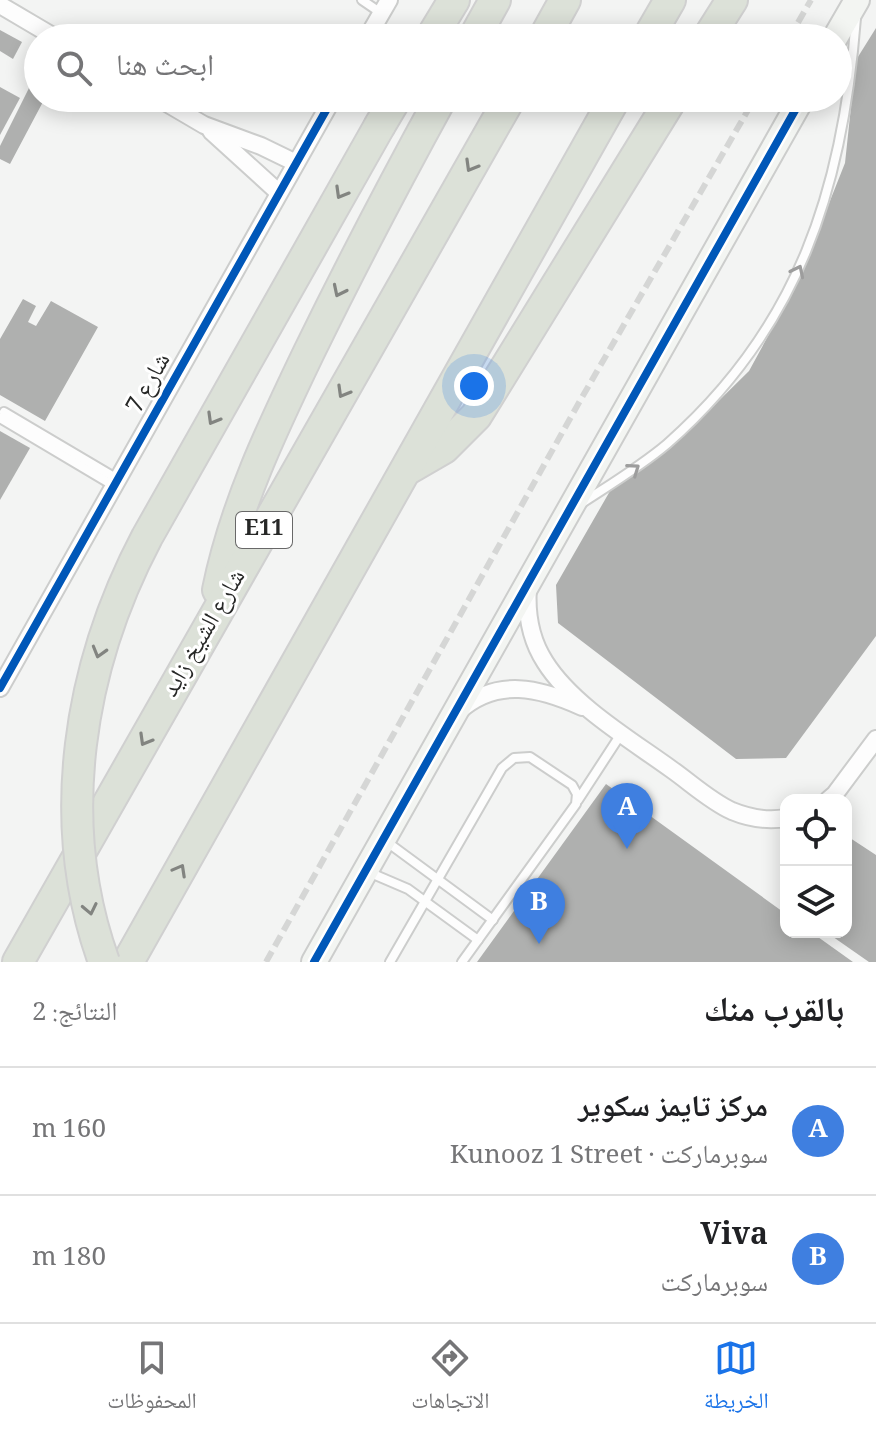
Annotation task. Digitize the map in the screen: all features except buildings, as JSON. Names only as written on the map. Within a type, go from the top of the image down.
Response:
[{"type":"highway","points":[[439,24],[454,0]]},
{"type":"highway","points":[[482,24],[495,0]]},
{"type":"highway","points":[[552,24],[565,0]]},
{"type":"highway","points":[[656,24],[670,0]]},
{"type":"highway","points":[[717,24],[732,0]]},
{"type":"highway","points":[[104,962],[84,879],[78,801],[83,722],[100,645],[113,608],[147,537],[388,112]]},
{"type":"highway","points":[[211,623],[230,542],[268,438],[342,284],[434,112]]},
{"type":"highway","name":"شارع الشيخ زايد","points":[[18,962],[502,112]]},
{"type":"highway","points":[[128,962],[607,112]]},
{"type":"highway","points":[[404,471],[444,448],[476,416],[663,112]]},
{"type":"street","points":[[843,24],[857,0]]},
{"type":"street","points":[[0,5],[32,24]]},
{"type":"street","points":[[375,24],[385,6]]},
{"type":"street","points":[[182,112],[204,125],[296,163]]},
{"type":"street","name":"شارع 7","points":[[0,688],[325,112]]},
{"type":"street","points":[[314,962],[794,112]]},
{"type":"street","points":[[204,125],[278,192]]},
{"type":"street","points":[[529,580],[528,613],[535,645],[560,681],[595,713],[720,805],[749,817],[780,818]]},
{"type":"street","points":[[448,724],[471,702],[494,691],[509,689],[539,690],[595,713]]},
{"type":"street","points":[[835,794],[876,739]]},
{"type":"lane","points":[[362,0],[385,6]]},
{"type":"lane","points":[[852,55],[857,0]]},
{"type":"lane","points":[[568,512],[636,468],[694,418],[741,364],[779,307],[808,249],[827,193],[843,112]]},
{"type":"lane","points":[[2,415],[118,483]]},
{"type":"lane","points":[[462,962],[576,804],[622,733]]},
{"type":"lane","points":[[390,962],[509,760],[530,757],[543,765],[572,785],[577,794],[576,804]]},
{"type":"lane","points":[[383,839],[493,920]]},
{"type":"lane","points":[[366,871],[395,882],[478,940]]},
{"type":"railway","points":[[797,24],[811,0]]},
{"type":"railway","points":[[266,962],[581,399],[747,112]]},
{"type":"cycle path","points":[[0,688],[325,112]]},
{"type":"cycle path","points":[[314,962],[794,112]]},
{"type":"place","name":"مركز تايمز سكوير","points":[[627,849]]},
{"type":"place","name":"Viva","points":[[539,944]]}]
